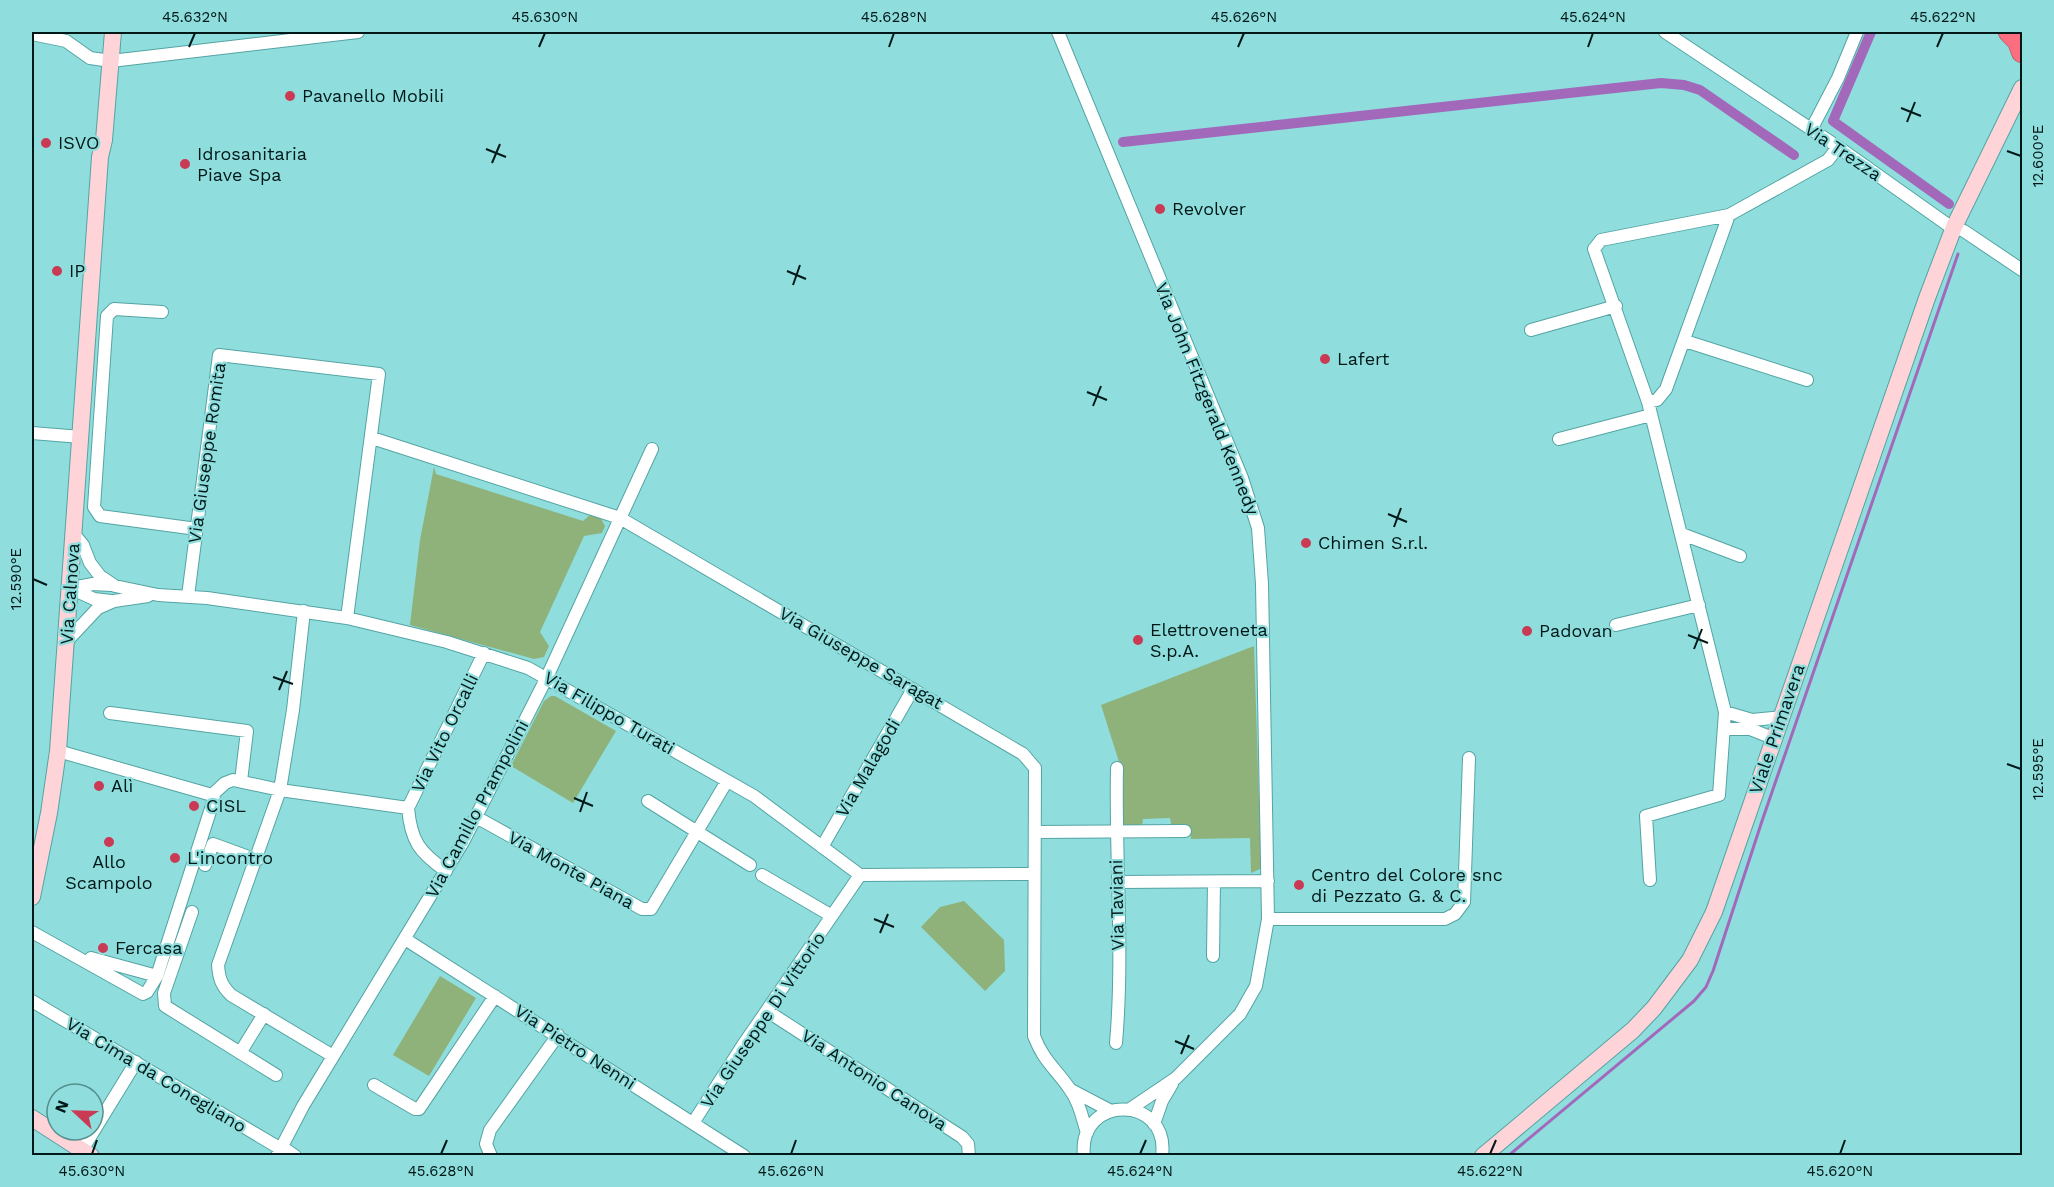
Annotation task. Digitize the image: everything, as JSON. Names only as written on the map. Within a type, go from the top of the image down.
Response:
[{"type":"highway","points":[[2009,32],[2018,41],[2022,52]]},
{"type":"main road","name":"Via Calnova","points":[[32,897],[46,829],[58,751],[100,157],[106,117],[104,32]]},
{"type":"main road","name":"Via Calnova","points":[[100,157],[97,141],[111,32]]},
{"type":"main road","name":"Viale Primavera","points":[[1484,1155],[1641,1022],[1665,995],[1690,960],[1714,912],[1927,298],[1954,227],[2022,88]]},
{"type":"main road","points":[[32,1118],[87,1153]]},
{"type":"street","points":[[32,34],[66,41],[90,58],[106,61],[358,32]]},
{"type":"street","name":"Via John Fitzgerald Kennedy","points":[[1058,32],[1242,478],[1258,528],[1262,584],[1269,881],[1268,919],[1256,986],[1240,1014],[1176,1078],[1130,1109],[1111,1111]]},
{"type":"street","name":"Via Trezza","points":[[1665,32],[1954,227],[1980,241],[2022,270]]},
{"type":"street","points":[[1811,130],[1825,106],[1857,32]]},
{"type":"street","points":[[1650,880],[1646,816],[1719,795],[1725,712],[1649,408],[1616,306],[1594,249],[1601,240],[1729,215],[1828,160],[1838,147]]},
{"type":"street","points":[[1559,440],[1649,408],[1666,389],[1729,215]]},
{"type":"street","points":[[1531,330],[1616,306]]},
{"type":"street","points":[[162,312],[114,309],[107,316],[94,507],[100,516],[197,529]]},
{"type":"street","points":[[1684,341],[1808,380]]},
{"type":"street","name":"Via Giuseppe Romita","points":[[188,596],[219,355],[379,374],[347,618]]},
{"type":"street","points":[[32,433],[81,437]]},
{"type":"street","name":"Via Giuseppe Saragat","points":[[372,438],[620,518],[1023,754],[1035,768],[1034,1036],[1040,1054],[1071,1090],[1087,1132]]},
{"type":"street","name":"Via Camillo Prampolini","points":[[280,1151],[333,1056],[446,871],[476,817],[547,677],[652,449]]},
{"type":"street","name":"Via Filippo Turati","points":[[74,534],[83,545],[90,563],[100,576],[115,586]]},
{"type":"street","points":[[1682,534],[1740,556]]},
{"type":"street","name":"Via Filippo Turati","points":[[70,588],[93,584],[158,595]]},
{"type":"street","name":"Via Filippo Turati","points":[[70,588],[94,599],[114,601],[158,595],[188,596],[347,618],[408,632],[528,668],[754,796],[860,875]]},
{"type":"street","name":"Via Filippo Turati","points":[[67,640],[98,608],[114,601]]},
{"type":"street","points":[[1616,625],[1699,604]]},
{"type":"street","points":[[304,611],[293,710],[280,790],[218,965],[222,986],[231,995],[333,1056]]},
{"type":"street","name":"Via Vito Orcalli","points":[[446,871],[429,859],[419,846],[411,832],[408,808],[484,653]]},
{"type":"street","name":"Via Malagodi","points":[[822,847],[913,688]]},
{"type":"street","points":[[1725,712],[1752,720],[1782,717]]},
{"type":"street","points":[[110,713],[247,731],[237,780]]},
{"type":"street","points":[[1724,729],[1750,729],[1774,739]]},
{"type":"street","points":[[58,751],[212,795]]},
{"type":"street","points":[[1268,919],[1445,919],[1455,914],[1464,902],[1469,758]]},
{"type":"street","name":"Via Taviani","points":[[1116,1043],[1117,768]]},
{"type":"street","points":[[212,795],[225,783],[237,780],[280,790],[408,808]]},
{"type":"street","name":"Via Monte Piana","points":[[476,817],[642,909],[651,909],[727,781]]},
{"type":"street","points":[[32,932],[143,994],[147,992],[157,976],[214,800],[212,795]]},
{"type":"street","points":[[648,801],[750,865]]},
{"type":"street","points":[[1035,832],[1185,831]]},
{"type":"street","points":[[205,865],[213,844],[257,860]]},
{"type":"street","points":[[860,875],[1033,874]]},
{"type":"street","name":"Via Giuseppe Di Vittorio","points":[[762,875],[832,916]]},
{"type":"street","name":"Via Giuseppe Di Vittorio","points":[[693,1123],[860,875]]},
{"type":"street","points":[[1118,882],[1269,881]]},
{"type":"street","points":[[1213,956],[1214,882]]},
{"type":"street","points":[[192,912],[164,993],[165,1006],[276,1075]]},
{"type":"street","name":"Via Pietro Nenni","points":[[405,939],[744,1155]]},
{"type":"street","points":[[72,953],[157,976]]},
{"type":"street","points":[[374,1085],[415,1110],[419,1109],[495,996]]},
{"type":"street","name":"Via Cima da Conegliano","points":[[32,1001],[280,1151],[295,1155]]},
{"type":"street","name":"Via Antonio Canova","points":[[767,1011],[962,1137],[968,1144],[969,1155]]},
{"type":"street","points":[[240,1053],[264,1014]]},
{"type":"street","points":[[491,1155],[486,1144],[490,1130],[558,1035]]},
{"type":"street","points":[[87,1153],[136,1062]]},
{"type":"street","name":"Via John Fitzgerald Kennedy","points":[[1154,1124],[1162,1101],[1176,1078]]},
{"type":"street","name":"Via Giuseppe Saragat","points":[[1071,1090],[1111,1111]]},
{"type":"street","points":[[1130,1109],[1144,1114],[1154,1124],[1161,1136],[1162,1154]]},
{"type":"street","points":[[1084,1155],[1087,1132],[1097,1119],[1111,1111]]},
{"type":"green space","points":[[434,467],[436,474],[583,521],[591,514],[600,517],[605,526],[602,533],[584,536],[540,632],[549,646],[544,657],[534,659],[410,625],[420,540]]},
{"type":"green space","points":[[1254,646],[1261,862],[1260,869],[1251,873],[1250,838],[1191,839],[1190,828],[1172,829],[1170,818],[1143,819],[1142,827],[1122,828],[1121,768],[1101,705]]},
{"type":"green space","points":[[555,696],[616,731],[573,803],[511,766],[544,701]]},
{"type":"green space","points":[[964,901],[1004,940],[1005,971],[985,991],[921,927],[940,907]]},
{"type":"green space","points":[[440,976],[476,998],[429,1076],[393,1055]]},
{"type":"waterway","points":[[1871,32],[1833,121],[1949,204]]},
{"type":"waterway","points":[[1123,142],[1661,83],[1684,85],[1700,90],[1794,155]]},
{"type":"waterway","points":[[1508,1156],[1694,1001],[1706,987],[1958,254]]},
{"type":"place","name":"Pavanello Mobili","points":[[290,96]]},
{"type":"place","name":"ISVO","points":[[46,143]]},
{"type":"place","name":"Idrosanitaria Piave Spa","points":[[185,164]]},
{"type":"place","name":"Revolver","points":[[1160,209]]},
{"type":"place","name":"IP","points":[[57,271]]},
{"type":"place","name":"Lafert","points":[[1325,359]]},
{"type":"place","name":"Chimen S.r.l.","points":[[1306,543]]},
{"type":"place","name":"Padovan","points":[[1527,631]]},
{"type":"place","name":"Elettroveneta S.p.A.","points":[[1138,640]]},
{"type":"place","name":"Alì","points":[[99,786]]},
{"type":"place","name":"CISL","points":[[194,806]]},
{"type":"place","name":"Allo Scampolo","points":[[109,842]]},
{"type":"place","name":"L'incontro","points":[[175,858]]},
{"type":"place","name":"Centro del Colore snc di Pezzato G. & C.","points":[[1299,885]]},
{"type":"place","name":"Fercasa","points":[[103,948]]}]
